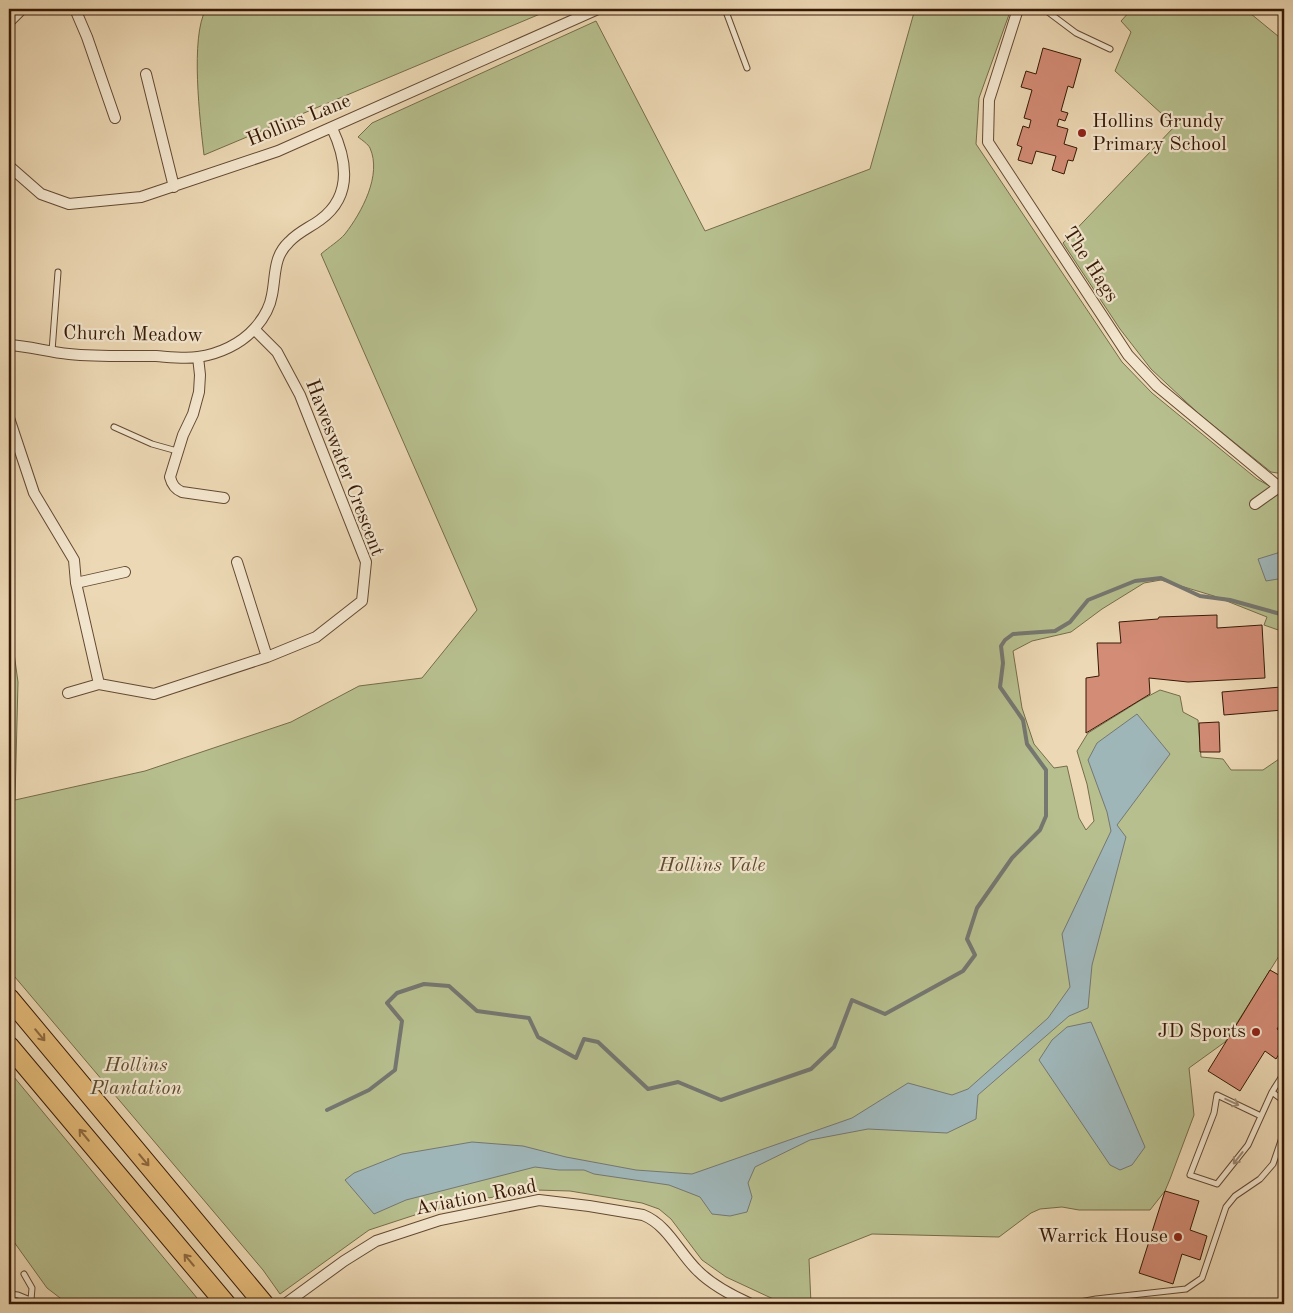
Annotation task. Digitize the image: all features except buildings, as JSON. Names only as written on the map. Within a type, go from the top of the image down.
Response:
[{"type":"highway","points":[[9,998],[264,1304]]},
{"type":"highway","points":[[9,1046],[223,1301]]},
{"type":"street","points":[[9,22],[22,9]]},
{"type":"street","points":[[75,9],[87,37],[115,118]]},
{"type":"street","name":"Hollins Lane","points":[[9,166],[41,194],[69,204],[140,197],[278,151],[598,9]]},
{"type":"street","name":"The Hags","points":[[1018,9],[989,100],[988,142],[1128,355],[1157,386],[1282,486]]},
{"type":"street","points":[[146,74],[174,187]]},
{"type":"street","name":"Church Meadow","points":[[9,345],[28,346],[82,355],[198,357],[237,344],[254,329],[269,306],[272,296],[275,265],[280,251],[297,234],[320,220],[340,196],[344,179],[344,158],[332,128]]},
{"type":"street","name":"Haweswater Crescent","points":[[99,684],[154,694],[267,657],[316,637],[362,601],[366,562],[300,395],[277,352],[254,329]]},
{"type":"street","points":[[198,357],[199,392],[193,414],[182,435],[170,478],[176,489],[182,492],[224,498]]},
{"type":"street","points":[[9,418],[34,493],[74,560],[76,583],[99,684],[68,693]]},
{"type":"street","points":[[1255,504],[1282,486]]},
{"type":"street","points":[[237,562],[267,657]]},
{"type":"street","points":[[76,583],[125,572]]},
{"type":"street","name":"Aviation Road","points":[[285,1304],[344,1260],[384,1238],[440,1220],[539,1200],[589,1206],[651,1218],[660,1224],[699,1272],[715,1284],[751,1304]]},
{"type":"lane","points":[[725,9],[747,68]]},
{"type":"lane","points":[[1044,9],[1076,33],[1110,49]]},
{"type":"lane","points":[[52,351],[58,272]]},
{"type":"lane","points":[[114,427],[152,444],[177,451]]},
{"type":"lane","points":[[1261,1116],[1217,1095],[1214,1113],[1190,1175],[1217,1184],[1248,1145],[1272,1092],[1284,1073]]},
{"type":"lane","points":[[1272,1092],[1284,1101]]},
{"type":"lane","points":[[1069,1304],[1096,1299],[1186,1289],[1202,1278],[1226,1207],[1235,1196],[1260,1179],[1273,1164],[1284,1132]]},
{"type":"lane","points":[[24,1274],[32,1288],[32,1300]]},
{"type":"lane","points":[[9,1294],[18,1295],[40,1304]]},
{"type":"green space","points":[[206,9],[552,9],[204,155],[197,59],[201,22]]},
{"type":"green space","name":"Hollins Vale","points":[[915,9],[1011,9],[979,98],[976,144],[1122,362],[1152,393],[1257,479],[1284,494],[1284,632],[1264,625],[1267,617],[1214,596],[1161,580],[1144,583],[1102,609],[1071,632],[1032,641],[1013,651],[1022,708],[1034,744],[1054,768],[1067,766],[1079,818],[1086,830],[1094,821],[1087,784],[1077,751],[1088,733],[1160,690],[1180,696],[1183,712],[1198,720],[1201,757],[1223,759],[1231,770],[1263,770],[1282,757],[1284,753],[1284,948],[1225,1042],[1189,1068],[1194,1115],[1165,1191],[1150,1210],[1079,1210],[1062,1207],[1040,1209],[1031,1213],[999,1237],[872,1234],[809,1259],[811,1304],[784,1304],[726,1277],[702,1260],[671,1219],[659,1209],[642,1203],[570,1191],[536,1190],[482,1199],[424,1212],[369,1230],[280,1294],[263,1270],[9,970],[9,617],[18,682],[15,800],[145,771],[291,722],[359,686],[422,678],[477,610],[321,254],[345,234],[364,204],[372,181],[374,170],[370,148],[358,137],[372,123],[596,21],[705,231],[870,169]]},
{"type":"green space","points":[[1132,9],[1245,9],[1284,41],[1284,474],[1271,472],[1199,414],[1151,369],[1120,329],[1063,243],[1175,126],[1115,71],[1131,32],[1121,21]]},
{"type":"green space","points":[[9,1071],[202,1304],[68,1304],[47,1288],[9,1235]]},
{"type":"water","points":[[1284,551],[1284,578],[1266,581],[1258,559]]},
{"type":"water","points":[[1137,714],[1170,754],[1117,825],[1126,837],[1092,965],[1088,1008],[1069,1016],[978,1095],[976,1119],[947,1133],[868,1129],[810,1140],[755,1167],[748,1183],[752,1197],[747,1212],[730,1216],[712,1214],[700,1197],[669,1185],[594,1174],[584,1170],[559,1170],[535,1167],[406,1200],[374,1214],[345,1180],[354,1173],[402,1154],[472,1142],[523,1146],[566,1157],[636,1170],[692,1174],[852,1118],[908,1083],[952,1095],[968,1089],[1048,1018],[1070,987],[1062,934],[1111,831],[1107,812],[1088,760],[1097,743]]},
{"type":"water","points":[[1091,1022],[1145,1147],[1132,1165],[1120,1170],[1110,1165],[1039,1060],[1052,1040],[1067,1027]]},
{"type":"waterway","points":[[327,1110],[369,1090],[395,1070],[402,1021],[387,1003],[397,993],[424,984],[449,986],[477,1011],[529,1018],[538,1037],[576,1058],[584,1039],[598,1042],[648,1089],[678,1082],[721,1100],[811,1069],[834,1047],[852,1000],[885,1014],[963,971],[975,955],[967,939],[977,908],[1012,858],[1040,830],[1046,816],[1046,770],[1027,744],[1023,720],[1000,687],[1003,663],[1001,646],[1005,640],[1013,634],[1055,631],[1070,622],[1088,600],[1135,581],[1161,578],[1200,596],[1230,600],[1284,615]]},
{"type":"place","name":"Hollins Grundy Primary School","points":[[1082,133]]},
{"type":"place","name":"JD Sports","points":[[1256,1032]]},
{"type":"place","name":"Warrick House","points":[[1178,1237]]},
{"type":"park label","name":"Hollins Plantation","points":[[136,1078]]}]
